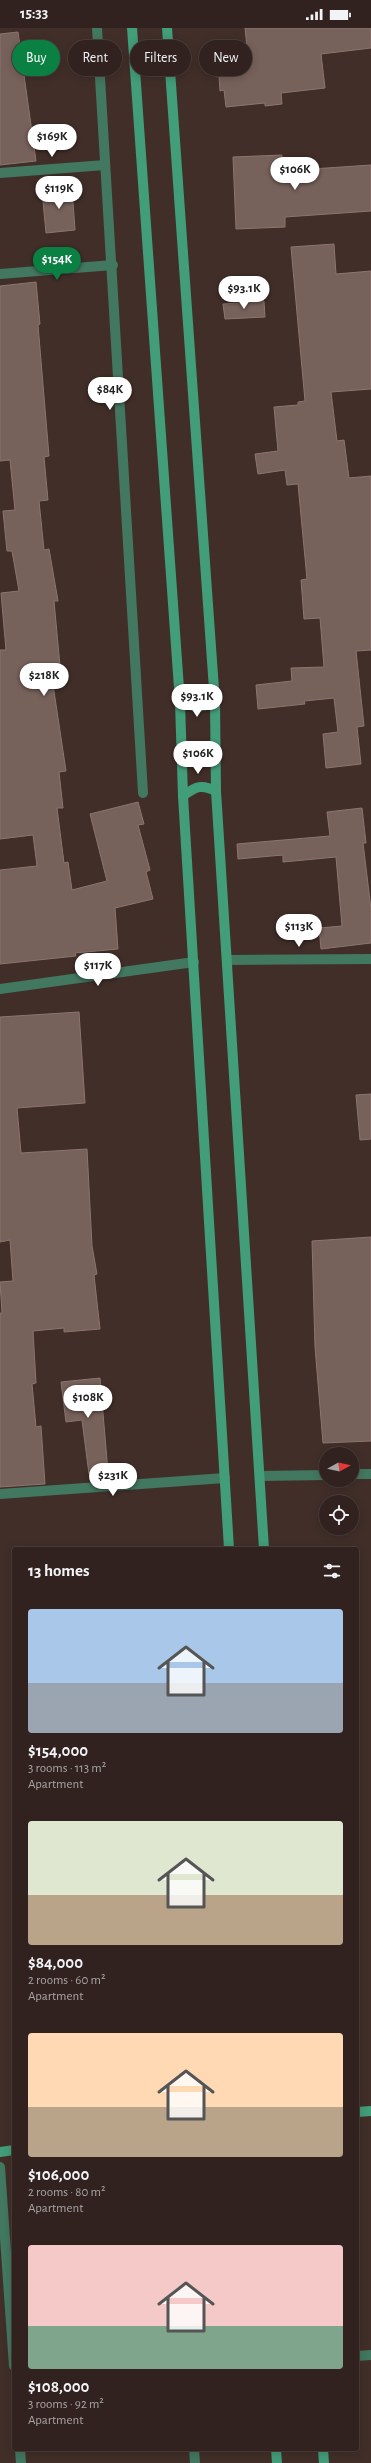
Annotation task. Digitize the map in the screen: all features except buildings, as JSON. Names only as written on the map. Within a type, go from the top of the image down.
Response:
[{"type":"main road","points":[[132,28],[180,702],[183,796],[229,1547]]},
{"type":"main road","points":[[167,28],[215,703],[216,791],[228,960],[264,1547]]},
{"type":"main road","points":[[180,702],[197,707],[215,703]]},
{"type":"main road","points":[[183,796],[195,787],[202,786],[216,791]]},
{"type":"main road","points":[[359,2112],[371,2111]]},
{"type":"main road","points":[[0,2152],[12,2150]]},
{"type":"main road","points":[[276,2451],[277,2463]]},
{"type":"main road","points":[[323,2451],[324,2463]]},
{"type":"street","points":[[97,28],[105,165],[113,266],[144,793]]},
{"type":"street","points":[[0,173],[105,165]]},
{"type":"street","points":[[0,274],[113,266]]},
{"type":"street","points":[[228,960],[371,959]]},
{"type":"street","points":[[0,989],[194,962]]},
{"type":"street","points":[[359,1474],[371,1474]]},
{"type":"street","points":[[260,1476],[319,1475]]},
{"type":"street","points":[[0,1494],[225,1478]]},
{"type":"street","points":[[0,2167],[12,2338]]},
{"type":"street","points":[[359,2356],[371,2355]]},
{"type":"street","points":[[20,2451],[21,2463]]},
{"type":"street","points":[[194,2451],[195,2463]]}]
